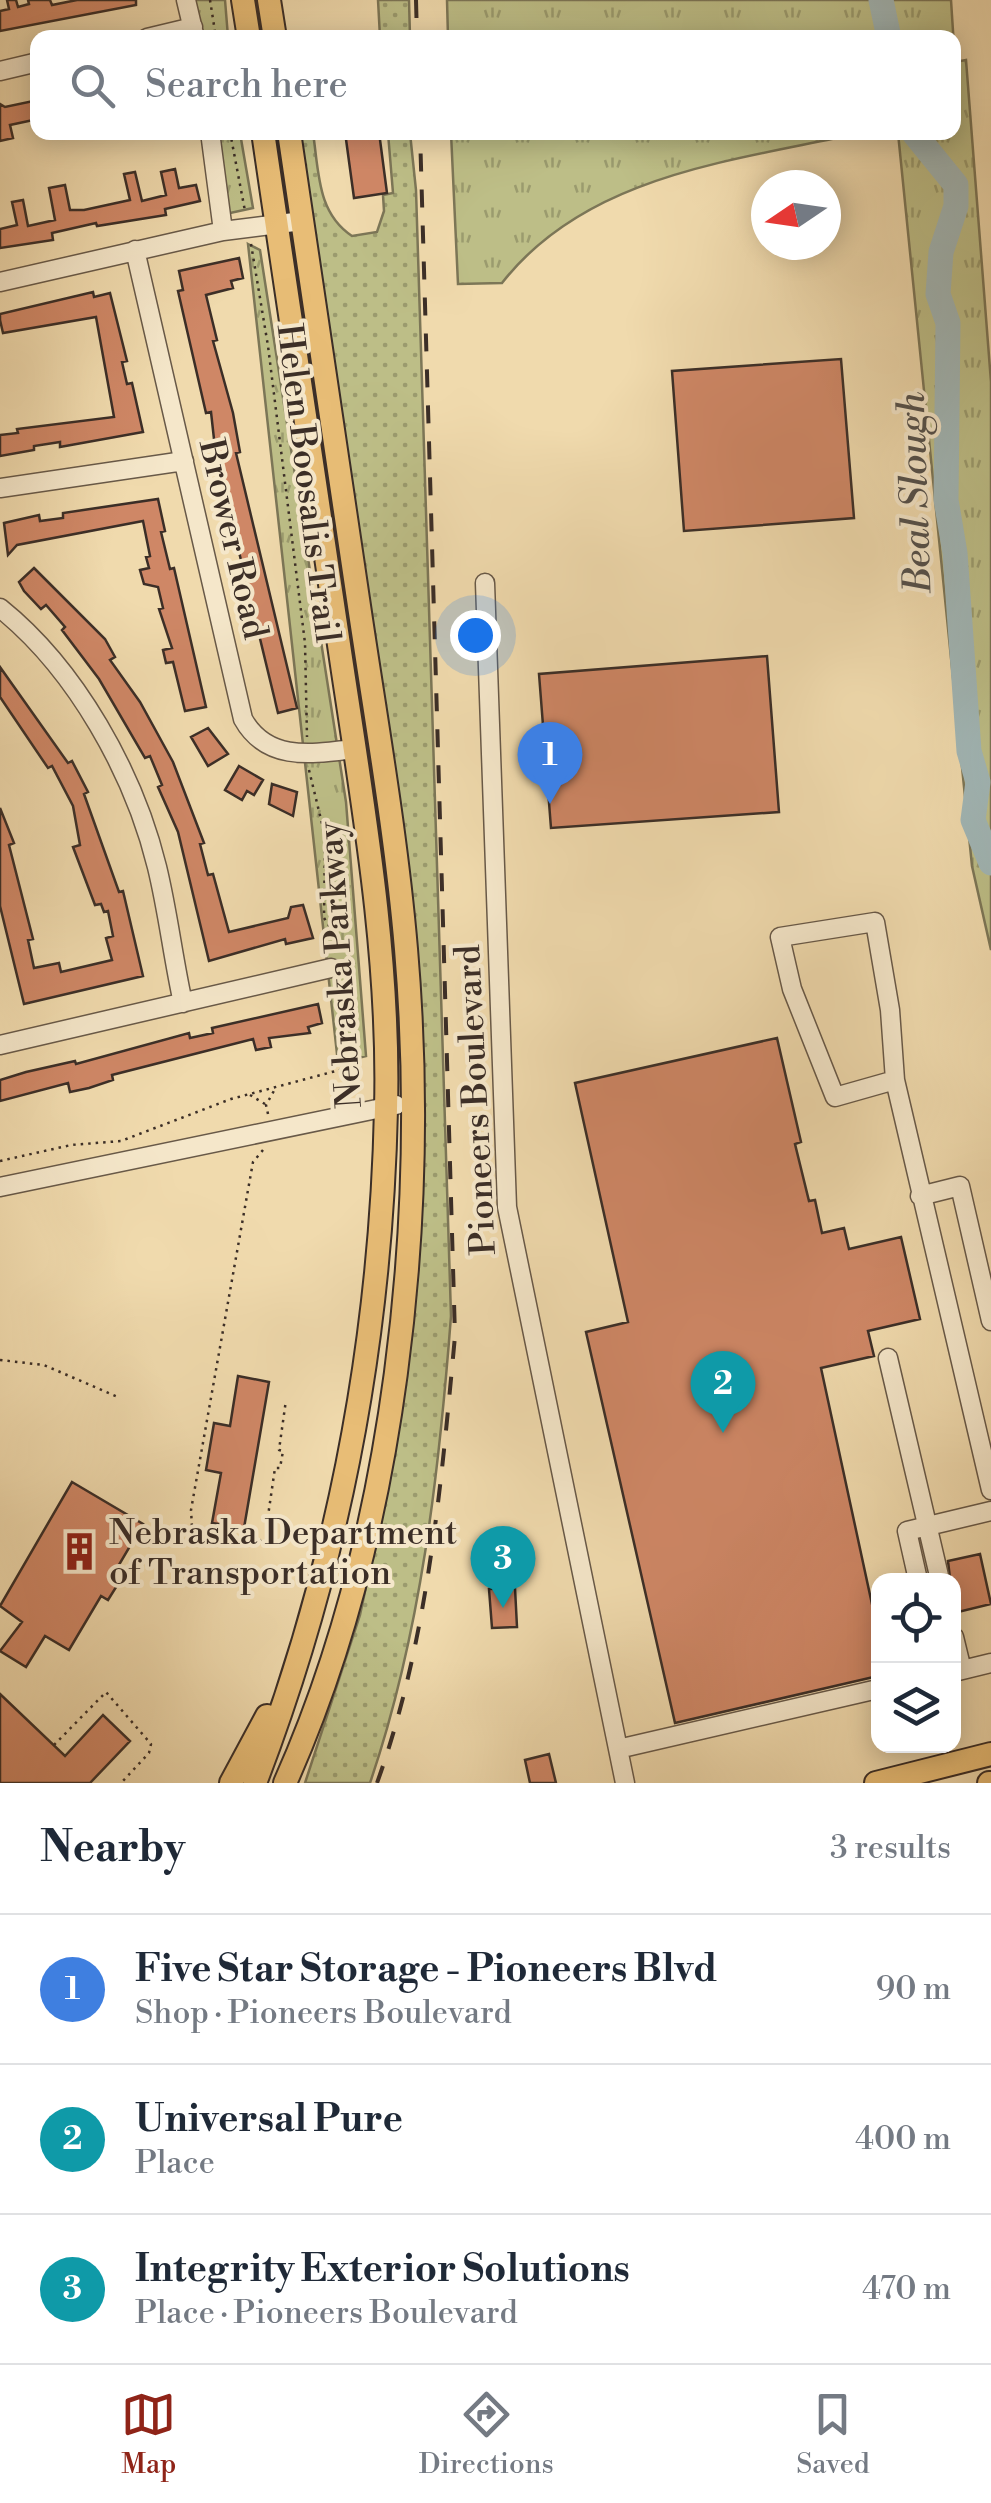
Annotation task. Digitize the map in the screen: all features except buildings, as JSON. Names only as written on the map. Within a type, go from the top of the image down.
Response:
[{"type":"main road","points":[[243,0],[247,30]]},
{"type":"main road","points":[[269,0],[274,30]]},
{"type":"main road","name":"Nebraska Parkway","points":[[255,1783],[333,1539],[362,1392],[380,1237],[386,1106],[378,938],[264,140]]},
{"type":"main road","name":"Nebraska Parkway","points":[[288,1783],[358,1562],[388,1413],[405,1258],[412,1103],[398,869],[290,140]]},
{"type":"main road","points":[[232,1783],[305,1636]]},
{"type":"main road","points":[[876,1783],[991,1754]]},
{"type":"street","points":[[186,0],[194,30]]},
{"type":"street","points":[[0,71],[30,64]]},
{"type":"street","points":[[211,140],[223,231]]},
{"type":"street","points":[[0,282],[223,231],[302,221]]},
{"type":"street","name":"Brower Road","points":[[135,250],[243,719],[264,744],[307,753],[354,749]]},
{"type":"street","points":[[0,488],[184,462]]},
{"type":"street","name":"Pioneers Boulevard","points":[[486,583],[506,1207],[624,1783]]},
{"type":"street","points":[[0,608],[22,626],[72,687],[126,780],[157,867],[183,1002]]},
{"type":"street","points":[[895,1080],[835,1097],[792,988],[780,937],[874,922],[890,1010],[895,1080],[991,1490]]},
{"type":"street","points":[[0,1045],[331,968]]},
{"type":"street","points":[[0,1187],[270,1128],[412,1103]]},
{"type":"street","points":[[920,1196],[960,1186],[991,1321]]},
{"type":"street","points":[[888,1358],[938,1573]]},
{"type":"street","points":[[916,1573],[907,1531],[991,1511]]},
{"type":"street","points":[[961,1670],[991,1663]]},
{"type":"street","points":[[618,1750],[871,1691]]},
{"type":"path","points":[[210,0],[214,30]]},
{"type":"path","name":"Helen Boosalis Trail","points":[[0,1160],[71,1145],[121,1141],[248,1094],[339,1073],[350,1062],[354,963],[324,918],[321,887],[326,843],[307,753],[305,643],[268,346],[231,140]]},
{"type":"path","points":[[276,1087],[266,1105],[274,1144],[253,1162],[191,1510],[192,1528],[198,1533],[254,1544],[271,1534],[268,1516],[283,1451],[279,1450],[286,1400]]},
{"type":"path","points":[[248,1094],[266,1105]]},
{"type":"path","points":[[0,1360],[44,1365],[120,1398]]},
{"type":"path","points":[[54,1745],[106,1692],[151,1744],[149,1754],[121,1783]]},
{"type":"green space","points":[[186,0],[225,0],[227,30],[193,30]]},
{"type":"green space","points":[[378,0],[409,0],[410,30],[380,30]]},
{"type":"green space","points":[[447,0],[951,0],[953,30],[448,30]]},
{"type":"green space","points":[[966,60],[991,382],[991,950],[972,866],[899,140],[961,140],[961,61]]},
{"type":"green space","points":[[211,140],[241,140],[253,208],[221,215]]},
{"type":"green space","points":[[299,140],[314,140],[326,204],[352,236],[377,232],[384,211],[383,195],[393,193],[389,140],[411,140],[416,190],[451,1316],[425,1552],[388,1726],[370,1783],[305,1783],[360,1615],[394,1456],[421,1083]]},
{"type":"green space","points":[[451,140],[827,140],[714,164],[619,195],[576,218],[537,246],[502,283],[458,284]]},
{"type":"green space","points":[[248,244],[260,250],[346,802],[366,1056],[338,1063]]},
{"type":"waterway","name":"Beal Slough","points":[[881,0],[887,30]]},
{"type":"waterway","name":"Beal Slough","points":[[919,140],[956,185],[956,206],[941,252],[938,294],[948,323],[946,500],[955,553],[969,751],[978,782],[973,820],[991,863]]},
{"type":"railway","points":[[416,0],[417,30]]},
{"type":"railway","points":[[377,1783],[409,1674],[430,1562],[455,1336],[420,140]]},
{"type":"place","name":"Five Star Storage - Pioneers Blvd","points":[[550,804]]},
{"type":"place","name":"Universal Pure","points":[[723,1433]]},
{"type":"place","name":"Nebraska Department of Transportation","points":[[79,1552]]},
{"type":"place","name":"Integrity Exterior Solutions","points":[[503,1608]]}]
